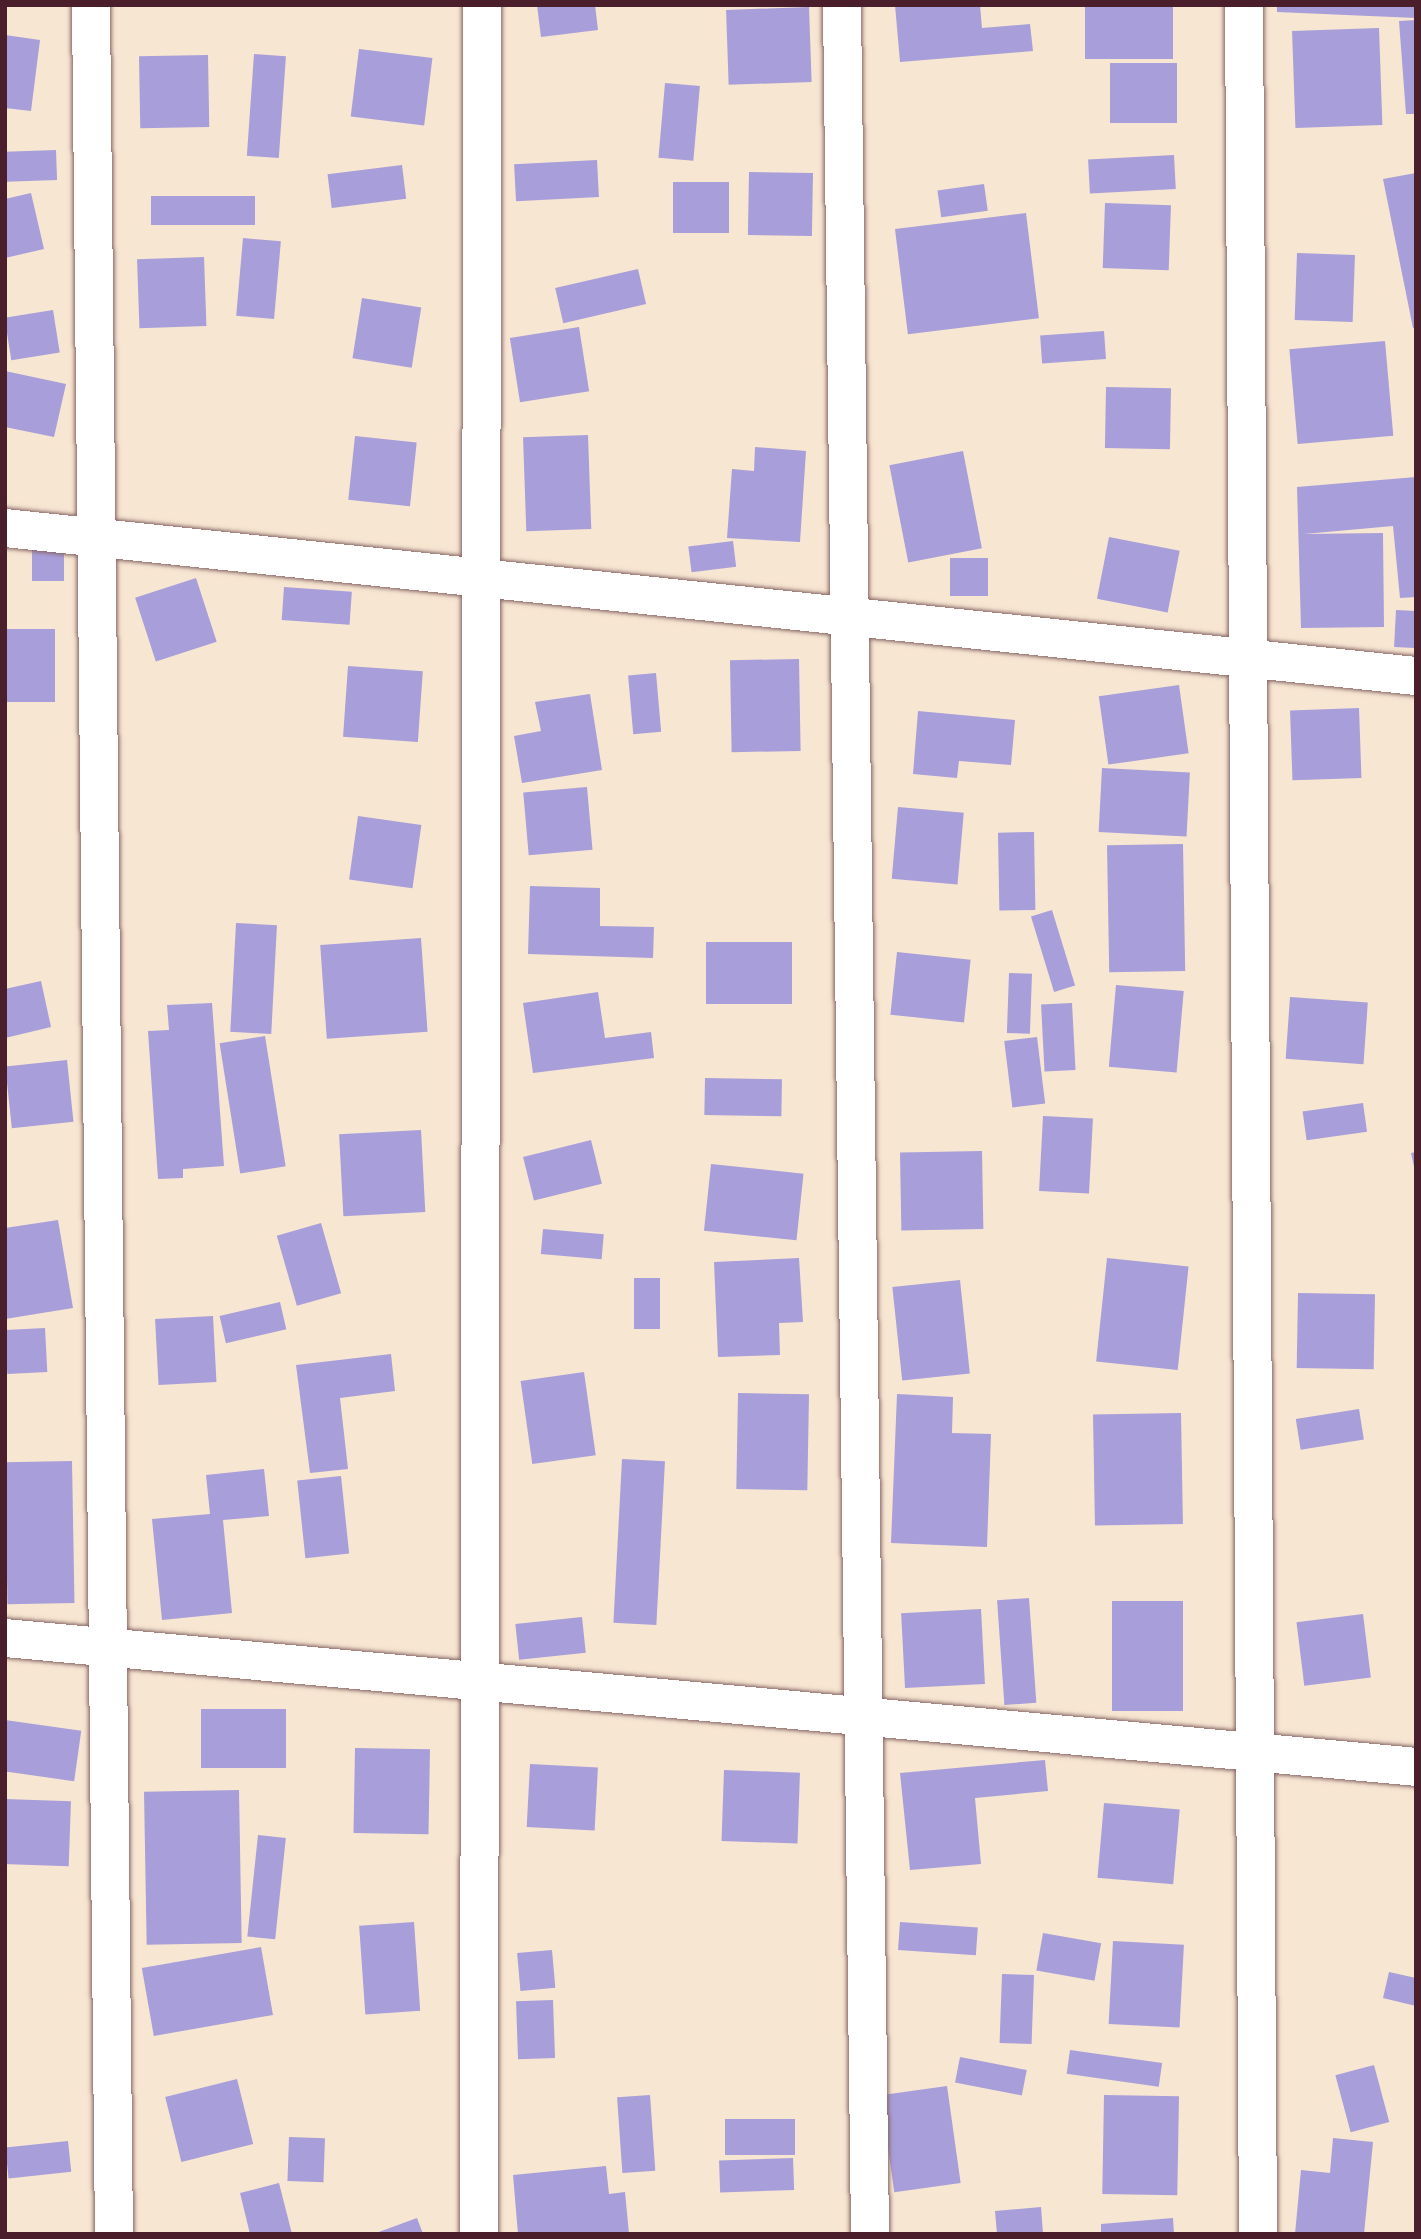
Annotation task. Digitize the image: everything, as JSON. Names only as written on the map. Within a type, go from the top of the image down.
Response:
[{"type":"street","points":[[91,5],[114,2234]]},
{"type":"street","points":[[480,2234],[482,5]]},
{"type":"street","points":[[842,5],[870,2234]]},
{"type":"street","points":[[1244,5],[1258,2234]]},
{"type":"street","points":[[5,528],[1416,676]]},
{"type":"street","points":[[5,1638],[1416,1767]]},
{"type":"building","points":[[537,5],[595,5],[598,30],[541,37]]},
{"type":"building","points":[[895,5],[980,5],[982,28],[1030,24],[1033,51],[900,62]]},
{"type":"building","points":[[1085,5],[1173,5],[1173,59],[1085,59]]},
{"type":"building","points":[[1277,5],[1416,5],[1416,18],[1277,12]]},
{"type":"building","points":[[809,7],[812,82],[729,85],[726,10]]},
{"type":"building","points":[[1416,20],[1416,114],[1406,114],[1399,21]]},
{"type":"building","points":[[1379,28],[1382,125],[1295,128],[1292,31]]},
{"type":"building","points":[[5,35],[40,40],[31,111],[5,108]]},
{"type":"building","points":[[359,49],[432,58],[424,126],[351,116]]},
{"type":"building","points":[[254,54],[286,56],[279,158],[247,156]]},
{"type":"building","points":[[208,55],[209,127],[140,128],[139,56]]},
{"type":"building","points":[[1110,63],[1177,63],[1177,123],[1110,123]]},
{"type":"building","points":[[665,83],[700,86],[693,161],[658,158]]},
{"type":"building","points":[[56,150],[57,180],[6,182],[5,152]]},
{"type":"building","points":[[1174,155],[1176,189],[1090,193],[1088,160]]},
{"type":"building","points":[[597,160],[599,197],[516,201],[514,164]]},
{"type":"building","points":[[402,165],[406,199],[332,208],[328,174]]},
{"type":"building","points":[[749,172],[813,173],[812,236],[748,235]]},
{"type":"building","points":[[1416,173],[1416,328],[1413,328],[1383,179]]},
{"type":"building","points":[[673,182],[729,182],[729,233],[673,233]]},
{"type":"building","points":[[984,184],[988,211],[941,217],[937,191]]},
{"type":"building","points":[[31,193],[44,249],[5,258],[5,199]]},
{"type":"building","points":[[151,196],[255,196],[255,225],[151,225]]},
{"type":"building","points":[[1105,203],[1171,205],[1169,270],[1103,268]]},
{"type":"building","points":[[1026,213],[1039,318],[908,334],[895,229]]},
{"type":"building","points":[[243,238],[281,241],[274,319],[236,316]]},
{"type":"building","points":[[1297,253],[1355,255],[1353,322],[1295,320]]},
{"type":"building","points":[[204,257],[206,326],[139,328],[137,259]]},
{"type":"building","points":[[638,269],[646,304],[563,323],[555,288]]},
{"type":"building","points":[[362,298],[421,307],[412,368],[352,358]]},
{"type":"building","points":[[53,310],[60,352],[11,360],[5,318]]},
{"type":"building","points":[[579,327],[589,391],[520,402],[510,338]]},
{"type":"building","points":[[1104,331],[1106,359],[1042,363],[1040,335]]},
{"type":"building","points":[[1385,341],[1393,436],[1298,444],[1289,349]]},
{"type":"building","points":[[5,371],[66,384],[54,437],[5,427]]},
{"type":"building","points":[[1106,387],[1171,388],[1170,449],[1105,448]]},
{"type":"building","points":[[588,435],[591,529],[526,531],[523,437]]},
{"type":"building","points":[[355,436],[417,442],[410,506],[348,500]]},
{"type":"building","points":[[755,447],[806,451],[800,542],[727,538],[732,469],[754,471]]},
{"type":"building","points":[[963,451],[982,548],[908,562],[889,465]]},
{"type":"building","points":[[1416,477],[1416,597],[1400,598],[1393,526],[1304,534],[1383,533],[1384,627],[1301,628],[1297,487]]},
{"type":"building","points":[[32,536],[64,536],[64,581],[32,581]]},
{"type":"building","points":[[1109,537],[1180,551],[1168,613],[1097,599]]},
{"type":"building","points":[[733,541],[736,567],[692,572],[688,546]]},
{"type":"building","points":[[950,558],[988,558],[988,596],[950,596]]},
{"type":"building","points":[[196,578],[217,642],[156,661],[135,598]]},
{"type":"building","points":[[284,587],[352,592],[350,625],[282,620]]},
{"type":"building","points":[[1396,610],[1416,611],[1414,648],[1394,647]]},
{"type":"building","points":[[5,629],[55,629],[55,702],[5,702]]},
{"type":"building","points":[[799,659],[801,751],[732,752],[730,660]]},
{"type":"building","points":[[348,666],[423,671],[418,742],[343,737]]},
{"type":"building","points":[[656,673],[661,732],[633,734],[628,675]]},
{"type":"building","points":[[1179,685],[1189,753],[1108,765],[1099,696]]},
{"type":"building","points":[[590,694],[602,770],[522,783],[514,736],[541,731],[535,702]]},
{"type":"building","points":[[1359,708],[1361,778],[1292,780],[1290,710]]},
{"type":"building","points":[[918,711],[1015,720],[1011,765],[959,761],[957,778],[913,774]]},
{"type":"building","points":[[1102,768],[1190,773],[1187,837],[1099,832]]},
{"type":"building","points":[[587,787],[592,850],[529,855],[523,793]]},
{"type":"building","points":[[898,807],[964,813],[957,884],[892,879]]},
{"type":"building","points":[[358,816],[421,825],[412,888],[349,879]]},
{"type":"building","points":[[1034,832],[1035,910],[999,911],[998,833]]},
{"type":"building","points":[[1183,844],[1185,971],[1109,972],[1107,845]]},
{"type":"building","points":[[530,886],[600,888],[600,926],[654,927],[653,958],[528,954]]},
{"type":"building","points":[[1052,910],[1075,986],[1054,992],[1031,916]]},
{"type":"building","points":[[236,923],[277,925],[271,1034],[230,1032]]},
{"type":"building","points":[[421,938],[428,1032],[327,1039],[320,945]]},
{"type":"building","points":[[706,942],[792,942],[792,1004],[706,1004]]},
{"type":"building","points":[[897,952],[971,960],[964,1022],[890,1015]]},
{"type":"building","points":[[1009,973],[1032,974],[1030,1034],[1007,1033]]},
{"type":"building","points":[[41,981],[51,1027],[5,1038],[5,989]]},
{"type":"building","points":[[1116,985],[1184,991],[1177,1073],[1109,1067]]},
{"type":"building","points":[[598,992],[605,1038],[651,1032],[654,1058],[533,1073],[523,1003]]},
{"type":"building","points":[[1290,997],[1368,1002],[1363,1064],[1286,1059]]},
{"type":"building","points":[[212,1003],[224,1166],[183,1169],[183,1178],[158,1179],[148,1031],[169,1030],[167,1005]]},
{"type":"building","points":[[1072,1003],[1076,1070],[1045,1072],[1041,1005]]},
{"type":"building","points":[[265,1036],[286,1166],[240,1174],[220,1043]]},
{"type":"building","points":[[1037,1037],[1045,1104],[1012,1108],[1004,1041]]},
{"type":"building","points":[[67,1060],[73,1122],[12,1128],[5,1066]]},
{"type":"building","points":[[705,1078],[782,1079],[781,1116],[704,1115]]},
{"type":"building","points":[[1363,1103],[1367,1132],[1307,1140],[1303,1111]]},
{"type":"building","points":[[1043,1116],[1093,1119],[1089,1194],[1039,1191]]},
{"type":"building","points":[[421,1130],[425,1212],[343,1216],[339,1134]]},
{"type":"building","points":[[591,1140],[602,1184],[534,1201],[523,1157]]},
{"type":"building","points":[[982,1151],[983,1229],[901,1230],[900,1152]]},
{"type":"building","points":[[1416,1152],[1416,1171],[1415,1171],[1411,1153]]},
{"type":"building","points":[[711,1164],[803,1174],[796,1240],[704,1231]]},
{"type":"building","points":[[58,1220],[73,1308],[5,1319],[5,1228]]},
{"type":"building","points":[[321,1223],[341,1293],[297,1306],[277,1236]]},
{"type":"building","points":[[543,1229],[604,1234],[602,1259],[541,1254]]},
{"type":"building","points":[[799,1258],[803,1322],[779,1323],[780,1355],[718,1357],[714,1262]]},
{"type":"building","points":[[1107,1258],[1189,1267],[1178,1370],[1096,1361]]},
{"type":"building","points":[[634,1278],[660,1278],[660,1329],[634,1329]]},
{"type":"building","points":[[960,1280],[970,1373],[902,1381],[892,1287]]},
{"type":"building","points":[[1298,1293],[1375,1294],[1374,1369],[1297,1368]]},
{"type":"building","points":[[280,1302],[286,1329],[226,1343],[220,1316]]},
{"type":"building","points":[[213,1316],[216,1382],[159,1385],[155,1319]]},
{"type":"building","points":[[45,1328],[47,1372],[7,1374],[5,1330]]},
{"type":"building","points":[[391,1354],[395,1391],[340,1398],[348,1469],[310,1473],[296,1365]]},
{"type":"building","points":[[584,1372],[596,1455],[532,1464],[521,1381]]},
{"type":"building","points":[[738,1393],[809,1394],[807,1490],[736,1489]]},
{"type":"building","points":[[897,1394],[953,1397],[952,1433],[991,1434],[987,1547],[891,1543]]},
{"type":"building","points":[[1359,1409],[1364,1440],[1301,1450],[1296,1419]]},
{"type":"building","points":[[1181,1413],[1183,1524],[1095,1526],[1093,1415]]},
{"type":"building","points":[[622,1459],[665,1461],[656,1625],[613,1623]]},
{"type":"building","points":[[72,1461],[74,1603],[7,1604],[5,1462]]},
{"type":"building","points":[[264,1469],[269,1516],[223,1520],[232,1613],[162,1620],[152,1519],[210,1514],[206,1475]]},
{"type":"building","points":[[341,1476],[349,1554],[305,1558],[297,1481]]},
{"type":"building","points":[[1029,1598],[1036,1703],[1004,1705],[997,1600]]},
{"type":"building","points":[[1112,1601],[1183,1601],[1183,1711],[1112,1711]]},
{"type":"building","points":[[981,1609],[985,1684],[905,1688],[901,1613]]},
{"type":"building","points":[[1363,1614],[1371,1678],[1304,1686],[1296,1622]]},
{"type":"building","points":[[582,1617],[586,1653],[519,1660],[515,1624]]},
{"type":"building","points":[[201,1709],[286,1709],[286,1768],[201,1768]]},
{"type":"building","points":[[5,1720],[81,1731],[74,1781],[5,1772]]},
{"type":"building","points":[[355,1748],[430,1749],[429,1834],[354,1833]]},
{"type":"building","points":[[1045,1760],[1048,1791],[975,1798],[981,1864],[910,1870],[900,1773]]},
{"type":"building","points":[[530,1764],[598,1768],[595,1830],[527,1827]]},
{"type":"building","points":[[724,1770],[800,1773],[797,1844],[722,1841]]},
{"type":"building","points":[[239,1790],[242,1943],[147,1945],[144,1792]]},
{"type":"building","points":[[5,1799],[71,1801],[69,1866],[5,1864]]},
{"type":"building","points":[[1104,1803],[1180,1810],[1173,1884],[1097,1878]]},
{"type":"building","points":[[258,1835],[286,1838],[275,1939],[247,1936]]},
{"type":"building","points":[[414,1922],[420,2011],[365,2015],[359,1926]]},
{"type":"building","points":[[900,1922],[978,1927],[976,1955],[898,1950]]},
{"type":"building","points":[[1043,1933],[1101,1943],[1095,1981],[1036,1970]]},
{"type":"building","points":[[1113,1941],[1184,1945],[1180,2028],[1109,2024]]},
{"type":"building","points":[[261,1947],[273,2015],[154,2036],[142,1968]]},
{"type":"building","points":[[552,1950],[555,1988],[520,1991],[517,1953]]},
{"type":"building","points":[[1389,1972],[1416,1978],[1416,2006],[1383,1998]]},
{"type":"building","points":[[1002,1974],[1034,1975],[1032,2044],[1000,2043]]},
{"type":"building","points":[[553,2000],[555,2058],[518,2059],[516,2001]]},
{"type":"building","points":[[1070,2050],[1162,2063],[1159,2087],[1067,2074]]},
{"type":"building","points":[[960,2057],[1027,2070],[1022,2095],[955,2083]]},
{"type":"building","points":[[1374,2065],[1389,2122],[1351,2132],[1335,2075]]},
{"type":"building","points":[[237,2079],[253,2144],[181,2162],[165,2097]]},
{"type":"building","points":[[947,2086],[961,2183],[894,2192],[881,2095]]},
{"type":"building","points":[[650,2095],[655,2171],[622,2173],[617,2097]]},
{"type":"building","points":[[1104,2095],[1179,2096],[1177,2195],[1102,2194]]},
{"type":"building","points":[[725,2119],[795,2119],[795,2155],[725,2155]]},
{"type":"building","points":[[289,2137],[325,2138],[323,2182],[287,2181]]},
{"type":"building","points":[[1333,2138],[1373,2142],[1364,2234],[1295,2234],[1301,2170],[1330,2173]]},
{"type":"building","points":[[68,2141],[71,2172],[9,2178],[5,2148]]},
{"type":"building","points":[[793,2158],[794,2190],[720,2193],[719,2161]]},
{"type":"building","points":[[606,2166],[609,2194],[625,2192],[629,2234],[518,2234],[513,2175]]},
{"type":"building","points":[[279,2183],[292,2234],[250,2234],[240,2193]]},
{"type":"building","points":[[1041,2207],[1043,2234],[997,2234],[995,2211]]},
{"type":"building","points":[[417,2218],[423,2234],[376,2234],[376,2233]]},
{"type":"building","points":[[1173,2218],[1174,2234],[1101,2234],[1101,2224]]}]
